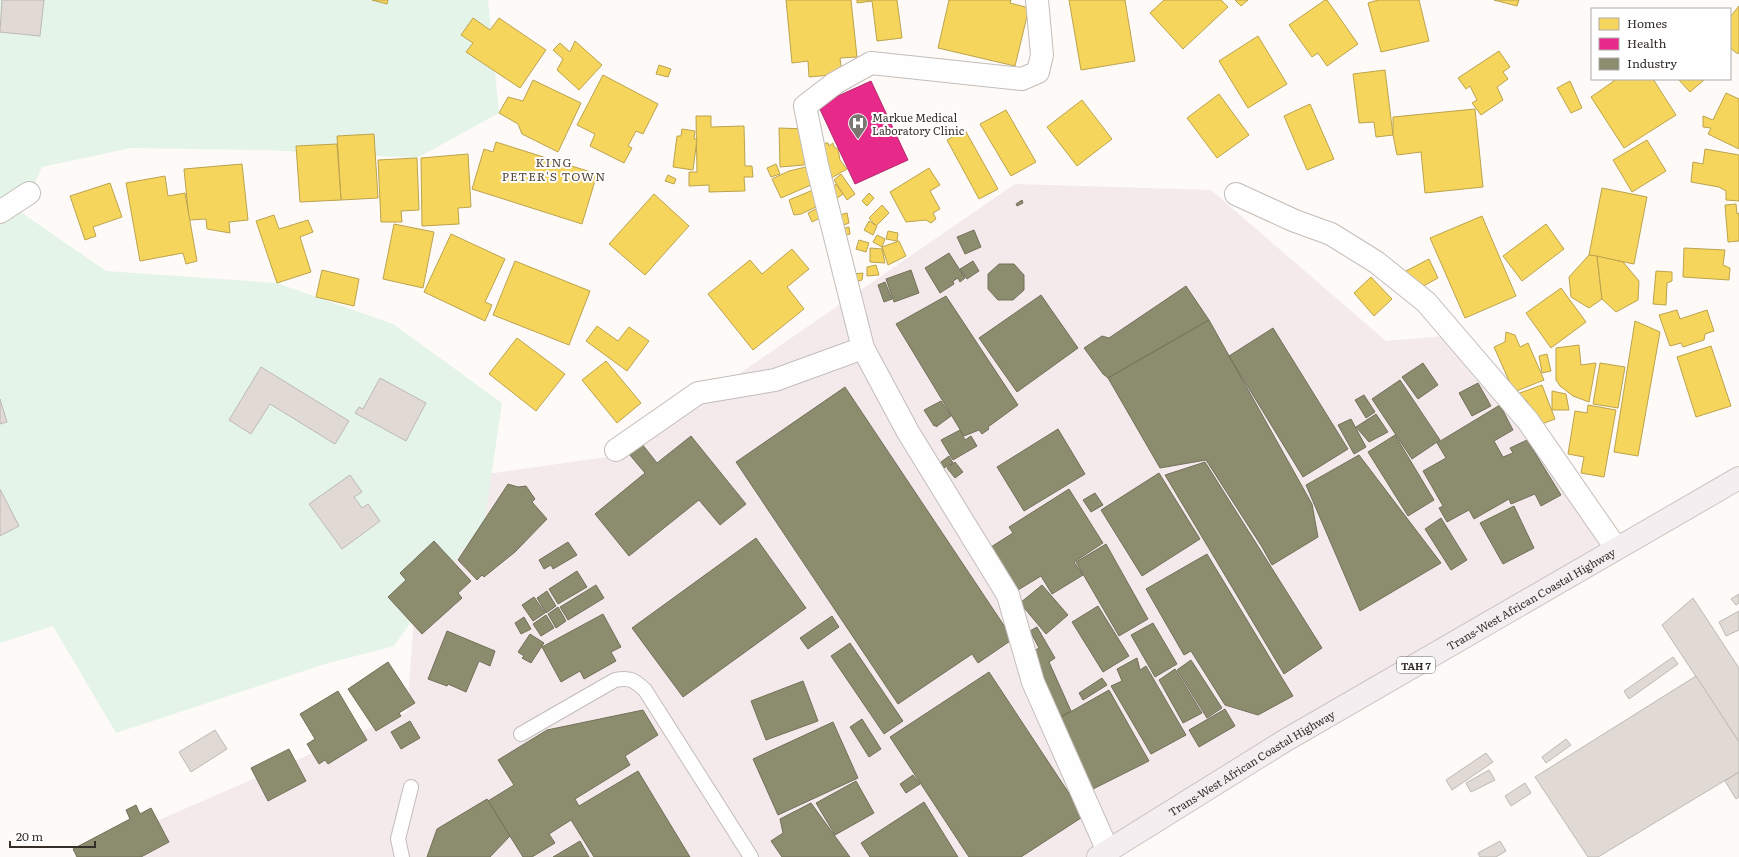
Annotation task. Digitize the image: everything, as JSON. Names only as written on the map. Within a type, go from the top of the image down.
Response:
[{"type":"highway","name":"Trans-West African Coastal Highway","points":[[1103,854],[1286,740],[1739,478]]},
{"type":"street","points":[[1037,0],[1042,55],[1038,72],[1022,79],[871,63],[835,83],[806,106],[817,165],[863,348],[908,432],[1008,595],[1033,682],[1103,854]]},
{"type":"street","points":[[0,212],[29,193]]},
{"type":"street","points":[[1236,194],[1296,221],[1331,234],[1376,262],[1426,302],[1528,421],[1616,548]]},
{"type":"street","points":[[616,450],[698,393],[775,380],[863,348]]},
{"type":"lane","points":[[521,734],[615,680],[626,678],[636,682],[645,690],[750,857]]},
{"type":"lane","points":[[402,857],[398,839],[411,787]]},
{"type":"shaded area","points":[[1015,184],[1211,190],[1386,341],[1445,336],[1536,447],[1609,543],[1097,857],[74,857],[407,712],[424,483],[621,455]]},
{"type":"green space","points":[[0,0],[488,0],[499,113],[417,158],[264,150],[131,148],[42,167],[22,213],[106,271],[277,283],[393,324],[502,403],[485,519],[394,646],[325,664],[116,733],[53,626],[0,643]]},
{"type":"building: Homes","points":[[372,0],[388,0],[387,4]]},
{"type":"building: Homes","points":[[786,0],[851,0],[857,57],[840,58],[842,74],[809,77],[808,61],[792,63]]},
{"type":"building: Homes","points":[[857,0],[897,0],[902,38],[877,41],[872,1],[857,3]]},
{"type":"building: Homes","points":[[949,0],[1011,0],[1010,3],[1029,8],[1015,66],[938,48]]},
{"type":"building: Homes","points":[[1069,0],[1125,0],[1135,61],[1081,70]]},
{"type":"building: Homes","points":[[1164,0],[1221,0],[1228,7],[1183,49],[1150,13]]},
{"type":"building: Homes","points":[[1235,0],[1248,0],[1241,6]]},
{"type":"building: Homes","points":[[1327,0],[1358,44],[1327,66],[1318,53],[1312,57],[1289,25]]},
{"type":"building: Homes","points":[[1378,0],[1419,0],[1429,41],[1381,52],[1368,3]]},
{"type":"building: Homes","points":[[1494,0],[1519,0],[1517,6]]},
{"type":"building: Homes","points":[[1739,6],[1738,54],[1731,49],[1731,16]]},
{"type":"building: Homes","points":[[473,18],[490,30],[499,18],[546,50],[520,88],[466,52],[473,43],[461,35]]},
{"type":"building: Homes","points":[[1258,36],[1287,84],[1248,108],[1219,61]]},
{"type":"building: Homes","points":[[575,41],[602,65],[579,90],[557,70],[563,59],[553,50],[560,43],[570,52]]},
{"type":"building: Homes","points":[[1499,51],[1510,67],[1503,72],[1508,79],[1497,87],[1503,100],[1481,115],[1472,103],[1477,100],[1470,86],[1466,89],[1458,78]]},
{"type":"building: Homes","points":[[659,65],[671,69],[668,77],[656,74]]},
{"type":"building: Homes","points":[[1385,70],[1393,135],[1376,137],[1374,122],[1359,123],[1353,74]]},
{"type":"building: Homes","points":[[603,75],[658,104],[643,134],[636,131],[628,146],[632,148],[624,163],[590,146],[595,134],[577,125]]},
{"type":"building: Homes","points":[[533,80],[581,103],[558,152],[522,134],[518,124],[499,113],[508,97],[523,101]]},
{"type":"building: Homes","points":[[1613,80],[1654,80],[1676,115],[1624,148],[1591,97],[1614,81]]},
{"type":"building: Homes","points":[[1679,80],[1704,80],[1690,92]]},
{"type":"building: Homes","points":[[1570,81],[1582,108],[1571,113],[1557,88]]},
{"type":"building: Homes","points":[[1726,93],[1739,99],[1739,149],[1708,134],[1711,128],[1703,127],[1703,116],[1713,120]]},
{"type":"building: Homes","points":[[1219,94],[1249,135],[1217,158],[1187,118]]},
{"type":"building: Homes","points":[[1082,100],[1112,139],[1077,166],[1047,127]]},
{"type":"building: Homes","points":[[1310,104],[1334,159],[1307,170],[1284,116]]},
{"type":"building: Homes","points":[[1475,109],[1483,187],[1425,193],[1421,152],[1397,155],[1393,135],[1393,117]]},
{"type":"building: Homes","points":[[1006,110],[1036,162],[1011,176],[980,124]]},
{"type":"building: Homes","points":[[696,116],[711,116],[711,127],[744,126],[745,166],[752,166],[753,177],[744,177],[745,191],[709,192],[709,185],[689,186],[689,172],[697,172]]},
{"type":"building: Homes","points":[[779,128],[807,129],[804,165],[780,167]]},
{"type":"building: Homes","points":[[682,129],[695,131],[694,139],[697,139],[693,170],[673,167],[677,136],[681,136]]},
{"type":"building: Homes","points":[[965,130],[998,189],[979,199],[947,140]]},
{"type":"building: Homes","points":[[374,134],[378,198],[341,200],[337,136]]},
{"type":"building: Homes","points":[[1647,140],[1666,171],[1632,192],[1613,160]]},
{"type":"building: Homes","points":[[496,142],[597,174],[582,224],[472,189],[484,149],[493,152]]},
{"type":"building: Homes","points":[[828,143],[829,146],[833,143],[834,147],[838,149],[840,160],[847,169],[828,180],[823,145]]},
{"type":"building: Homes","points":[[337,144],[341,200],[300,202],[296,146]]},
{"type":"building: Homes","points":[[1705,149],[1739,155],[1739,201],[1726,200],[1726,191],[1719,187],[1691,182],[1693,162],[1703,164]]},
{"type":"building: Homes","points":[[468,154],[471,207],[458,208],[459,224],[422,226],[421,158]]},
{"type":"building: Homes","points":[[417,158],[419,210],[401,211],[402,222],[381,222],[378,160]]},
{"type":"building: Homes","points":[[242,164],[248,220],[229,222],[230,233],[207,229],[206,219],[189,220],[184,169]]},
{"type":"building: Homes","points":[[776,164],[780,174],[771,177],[767,168]]},
{"type":"building: Homes","points":[[806,167],[811,185],[781,198],[772,179],[789,171]]},
{"type":"building: Homes","points":[[929,168],[940,185],[930,191],[940,209],[933,213],[936,219],[931,223],[926,220],[906,222],[890,192]]},
{"type":"building: Homes","points":[[841,174],[855,194],[847,200],[834,180]]},
{"type":"building: Homes","points":[[668,175],[676,179],[674,184],[665,181]]},
{"type":"building: Homes","points":[[165,176],[168,196],[185,193],[197,261],[186,264],[183,253],[140,261],[126,183]]},
{"type":"building: Homes","points":[[110,183],[122,217],[93,227],[96,236],[85,240],[70,196]]},
{"type":"building: Homes","points":[[836,184],[843,194],[836,199],[829,190]]},
{"type":"building: Homes","points":[[1602,188],[1647,197],[1634,264],[1589,255]]},
{"type":"building: Homes","points":[[813,190],[818,206],[801,214],[794,215],[789,200]]},
{"type":"building: Homes","points":[[869,193],[874,198],[867,206],[862,201]]},
{"type":"building: Homes","points":[[654,194],[689,226],[645,275],[609,244]]},
{"type":"building: Homes","points":[[1736,204],[1737,214],[1739,213],[1739,241],[1728,242],[1725,205]]},
{"type":"building: Homes","points":[[882,205],[889,213],[876,226],[869,218]]},
{"type":"building: Homes","points":[[820,207],[824,216],[812,222],[808,213]]},
{"type":"building: Homes","points":[[847,213],[849,223],[839,227],[836,216]]},
{"type":"building: Homes","points":[[274,215],[279,229],[308,220],[313,232],[300,237],[311,272],[277,283],[256,221]]},
{"type":"building: Homes","points":[[1482,216],[1516,296],[1465,318],[1430,238]]},
{"type":"building: Homes","points":[[869,221],[877,226],[873,235],[864,230]]},
{"type":"building: Homes","points":[[394,224],[434,232],[423,288],[383,279]]},
{"type":"building: Homes","points":[[1546,224],[1564,249],[1522,281],[1503,256]]},
{"type":"building: Homes","points":[[849,227],[850,234],[840,237],[838,230]]},
{"type":"building: Homes","points":[[888,231],[898,233],[897,241],[886,239]]},
{"type":"building: Homes","points":[[451,234],[505,259],[485,302],[492,305],[485,321],[424,292]]},
{"type":"building: Homes","points":[[877,235],[885,239],[882,247],[873,242]]},
{"type":"building: Homes","points":[[859,240],[869,243],[866,252],[856,249]]},
{"type":"building: Homes","points":[[899,241],[906,256],[888,265],[882,247]]},
{"type":"building: Homes","points":[[870,248],[882,249],[885,263],[870,262]]},
{"type":"building: Homes","points":[[1684,248],[1725,250],[1723,265],[1730,268],[1729,280],[1683,277]]},
{"type":"building: Homes","points":[[792,249],[809,269],[787,287],[804,309],[753,350],[708,294],[750,260],[762,274]]},
{"type":"building: Homes","points":[[1589,255],[1597,256],[1602,299],[1589,308],[1571,297],[1569,277]]},
{"type":"building: Homes","points":[[1597,256],[1623,262],[1639,281],[1638,300],[1616,312],[1602,299]]},
{"type":"building: Homes","points":[[1429,259],[1438,278],[1416,290],[1406,271]]},
{"type":"building: Homes","points":[[515,261],[590,291],[569,345],[493,315]]},
{"type":"building: Homes","points":[[876,265],[879,275],[867,276],[867,267]]},
{"type":"building: Homes","points":[[322,270],[359,279],[354,306],[316,297]]},
{"type":"building: Homes","points":[[1656,271],[1672,272],[1672,281],[1667,283],[1666,305],[1653,304]]},
{"type":"building: Homes","points":[[863,273],[862,280],[858,281],[859,286],[849,287],[853,274]]},
{"type":"building: Homes","points":[[1371,277],[1392,299],[1374,316],[1354,293]]},
{"type":"building: Homes","points":[[1561,288],[1586,322],[1551,348],[1526,313]]},
{"type":"building: Homes","points":[[1677,310],[1680,319],[1707,310],[1714,331],[1705,334],[1704,340],[1683,347],[1681,343],[1670,346],[1659,315]]},
{"type":"building: Homes","points":[[1635,321],[1660,332],[1638,456],[1614,452]]},
{"type":"building: Homes","points":[[597,326],[618,341],[629,327],[649,341],[627,371],[586,341]]},
{"type":"building: Homes","points":[[1506,332],[1515,335],[1520,347],[1528,343],[1544,380],[1514,392],[1494,347],[1505,342]]},
{"type":"building: Homes","points":[[517,338],[565,374],[536,411],[489,374]]},
{"type":"building: Homes","points":[[1579,345],[1581,365],[1596,363],[1589,402],[1573,396],[1560,386],[1556,380],[1556,348]]},
{"type":"building: Homes","points":[[1711,346],[1731,406],[1696,417],[1677,357]]},
{"type":"building: Homes","points":[[1547,354],[1551,371],[1542,373],[1539,356]]},
{"type":"building: Homes","points":[[606,361],[641,403],[617,423],[582,380]]},
{"type":"building: Homes","points":[[1600,363],[1625,367],[1618,408],[1593,404]]},
{"type":"building: Homes","points":[[1542,385],[1555,419],[1539,425],[1526,407],[1529,405],[1526,400],[1523,402],[1517,394]]},
{"type":"building: Homes","points":[[1552,391],[1566,394],[1569,410],[1552,410]]},
{"type":"building: Homes","points":[[1588,405],[1616,410],[1604,477],[1581,473],[1584,457],[1568,454],[1575,411],[1587,413]]},
{"type":"building: Health","name":"Markue Medical Laboratory Clinic","points":[[871,81],[908,160],[855,184],[818,105]]},
{"type":"building: Industry","points":[[1022,200],[1023,203],[1017,206],[1016,204]]},
{"type":"building: Industry","points":[[974,230],[981,247],[965,254],[957,237]]},
{"type":"building: Industry","points":[[949,253],[965,278],[960,282],[958,278],[953,281],[954,284],[940,293],[925,268]]},
{"type":"building: Industry","points":[[973,261],[979,271],[967,279],[960,269]]},
{"type":"building: Industry","points":[[999,264],[1014,264],[1024,275],[1024,290],[1013,300],[998,300],[988,289],[988,274]]},
{"type":"building: Industry","points":[[911,270],[919,293],[894,302],[886,279]]},
{"type":"building: Industry","points":[[885,282],[892,299],[884,302],[878,285]]},
{"type":"building: Industry","points":[[1186,286],[1209,320],[1108,378],[1103,374],[1084,348],[1102,336],[1109,338]]},
{"type":"building: Industry","points":[[1041,295],[1078,348],[1017,392],[979,338]]},
{"type":"building: Industry","points":[[946,296],[1018,405],[988,427],[989,429],[982,434],[979,430],[964,436],[896,324]]},
{"type":"building: Industry","points":[[1209,320],[1312,504],[1318,537],[1272,565],[1206,460],[1160,468],[1108,378]]},
{"type":"building: Industry","points":[[1273,328],[1348,449],[1303,477],[1229,356]]},
{"type":"building: Industry","points":[[1423,363],[1438,385],[1418,399],[1402,377]]},
{"type":"building: Industry","points":[[1400,380],[1440,440],[1412,459],[1372,399]]},
{"type":"building: Industry","points":[[1478,383],[1491,406],[1472,416],[1459,393]]},
{"type":"building: Industry","points":[[845,387],[1013,639],[978,663],[972,654],[898,704],[736,462]]},
{"type":"building: Industry","points":[[1364,395],[1375,412],[1366,418],[1355,400]]},
{"type":"building: Industry","points":[[941,401],[951,416],[936,427],[924,410]]},
{"type":"building: Industry","points":[[1500,405],[1513,430],[1494,441],[1503,457],[1513,453],[1510,448],[1527,440],[1561,495],[1541,506],[1535,494],[1511,504],[1509,499],[1474,519],[1469,510],[1447,522],[1439,508],[1443,506],[1423,471],[1446,458],[1437,443]]},
{"type":"building: Industry","points":[[1376,414],[1388,432],[1369,442],[1356,427]]},
{"type":"building: Industry","points":[[1351,419],[1366,447],[1354,454],[1338,425]]},
{"type":"building: Industry","points":[[1058,429],[1085,474],[1024,511],[997,467]]},
{"type":"building: Industry","points":[[960,430],[965,440],[971,436],[977,446],[953,460],[941,440]]},
{"type":"building: Industry","points":[[1395,435],[1434,500],[1408,516],[1368,452]]},
{"type":"building: Industry","points":[[691,436],[746,504],[720,525],[699,500],[629,556],[595,514],[645,473],[629,454],[642,444],[657,463]]},
{"type":"building: Industry","points":[[1359,455],[1441,563],[1360,611],[1306,485]]},
{"type":"building: Industry","points":[[949,456],[953,463],[944,468],[941,462]]},
{"type":"building: Industry","points":[[955,462],[963,472],[955,478],[947,468]]},
{"type":"building: Industry","points":[[1205,462],[1322,648],[1284,674],[1165,475]]},
{"type":"building: Industry","points":[[1159,473],[1200,539],[1142,576],[1101,510]]},
{"type":"building: Industry","points":[[508,484],[518,487],[526,486],[535,499],[532,502],[547,519],[515,552],[484,577],[482,575],[477,580],[458,560]]},
{"type":"building: Industry","points":[[1069,489],[1103,543],[1074,562],[1083,575],[1052,594],[1041,576],[1018,590],[991,547],[1013,533],[1009,527]]},
{"type":"building: Industry","points":[[1095,493],[1103,505],[1091,512],[1083,500]]},
{"type":"building: Industry","points":[[1514,506],[1534,548],[1503,564],[1480,523]]},
{"type":"building: Industry","points":[[1441,518],[1467,560],[1451,570],[1425,529]]},
{"type":"building: Industry","points":[[756,538],[806,608],[683,697],[632,628]]},
{"type":"building: Industry","points":[[434,541],[471,581],[458,593],[462,598],[422,634],[388,597],[406,580],[400,573]]},
{"type":"building: Industry","points":[[568,542],[577,555],[553,569],[551,565],[544,569],[539,560]]},
{"type":"building: Industry","points":[[1106,544],[1148,619],[1119,636],[1076,562]]},
{"type":"building: Industry","points":[[1207,554],[1293,696],[1258,715],[1225,705],[1191,651],[1184,655],[1146,589]]},
{"type":"building: Industry","points":[[577,571],[587,587],[558,604],[549,589]]},
{"type":"building: Industry","points":[[596,585],[604,598],[568,620],[560,607]]},
{"type":"building: Industry","points":[[1042,585],[1068,615],[1046,634],[1020,603]]},
{"type":"building: Industry","points":[[547,591],[556,606],[546,613],[537,598]]},
{"type":"building: Industry","points":[[534,597],[545,613],[533,621],[522,605]]},
{"type":"building: Industry","points":[[1098,606],[1129,656],[1103,672],[1072,622]]},
{"type":"building: Industry","points":[[558,607],[566,621],[556,628],[548,614]]},
{"type":"building: Industry","points":[[603,614],[621,647],[611,652],[616,661],[584,679],[580,671],[561,682],[542,647]]},
{"type":"building: Industry","points":[[546,615],[554,628],[541,636],[533,624]]},
{"type":"building: Industry","points":[[832,616],[839,627],[808,649],[800,638]]},
{"type":"building: Industry","points":[[524,617],[531,629],[521,634],[515,623]]},
{"type":"building: Industry","points":[[1153,623],[1177,664],[1155,677],[1131,635]]},
{"type":"building: Industry","points":[[1037,627],[1055,658],[1049,662],[1071,711],[1058,718],[1029,654],[1039,648],[1030,631]]},
{"type":"building: Industry","points":[[447,631],[495,651],[490,666],[479,661],[466,692],[448,684],[447,686],[428,679]]},
{"type":"building: Industry","points":[[530,634],[544,643],[531,663],[522,658],[524,656],[518,652]]},
{"type":"building: Industry","points":[[850,643],[903,721],[884,734],[831,656]]},
{"type":"building: Industry","points":[[1137,658],[1140,670],[1146,666],[1186,735],[1151,754],[1111,686],[1122,681],[1117,669]]},
{"type":"building: Industry","points":[[1191,660],[1222,708],[1207,718],[1177,670]]},
{"type":"building: Industry","points":[[388,662],[415,703],[399,713],[401,716],[376,731],[348,689]]},
{"type":"building: Industry","points":[[1175,669],[1202,713],[1183,723],[1159,680]]},
{"type":"building: Industry","points":[[989,672],[1084,816],[1021,857],[969,857],[890,737]]},
{"type":"building: Industry","points":[[1102,678],[1107,685],[1083,700],[1079,693]]},
{"type":"building: Industry","points":[[803,681],[818,721],[766,740],[751,701]]},
{"type":"building: Industry","points":[[1109,690],[1149,761],[1091,790],[1056,720]]},
{"type":"building: Industry","points":[[338,691],[367,740],[328,764],[325,760],[319,764],[307,744],[315,739],[300,714]]},
{"type":"building: Industry","points":[[1225,709],[1235,726],[1199,747],[1189,730]]},
{"type":"building: Industry","points":[[643,710],[658,735],[625,756],[630,765],[575,799],[579,806],[638,771],[690,857],[594,857],[571,820],[549,834],[555,843],[532,857],[523,857],[488,801],[514,785],[498,760],[547,730]]},
{"type":"building: Industry","points":[[862,719],[881,749],[869,757],[850,727]]},
{"type":"building: Industry","points":[[410,721],[420,738],[401,749],[391,732]]},
{"type":"building: Industry","points":[[833,722],[858,778],[778,815],[753,759]]},
{"type":"building: Industry","points":[[289,749],[306,781],[268,801],[251,768]]},
{"type":"building: Industry","points":[[913,775],[920,784],[906,793],[900,784]]},
{"type":"building: Industry","points":[[856,781],[874,813],[835,835],[816,803]]},
{"type":"building: Industry","points":[[487,799],[510,836],[490,857],[427,857],[437,829]]},
{"type":"building: Industry","points":[[924,802],[958,857],[870,857],[861,843]]},
{"type":"building: Industry","points":[[811,803],[850,857],[782,857],[771,841],[783,833],[780,819]]},
{"type":"building: Industry","points":[[136,805],[140,814],[151,808],[169,842],[141,857],[77,857],[73,849],[130,819],[126,810]]},
{"type":"building: Industry","points":[[580,841],[589,857],[553,857]]},
{"type":"building: Other","points":[[2,0],[44,0],[40,36],[0,32]]},
{"type":"building: Other","points":[[261,367],[349,421],[335,444],[270,404],[251,434],[229,420]]},
{"type":"building: Other","points":[[380,378],[426,403],[406,441],[355,413],[359,407],[363,409]]},
{"type":"building: Other","points":[[0,399],[7,422],[0,424]]},
{"type":"building: Other","points":[[350,475],[362,492],[354,497],[362,508],[368,504],[380,521],[342,549],[309,504]]},
{"type":"building: Other","points":[[0,489],[19,526],[0,536]]},
{"type":"building: Other","points":[[1739,594],[1739,603],[1736,605],[1731,599]]},
{"type":"building: Other","points":[[1693,598],[1739,668],[1739,742],[1662,625]]},
{"type":"building: Other","points":[[1739,611],[1739,630],[1726,636],[1719,622]]},
{"type":"building: Other","points":[[1673,657],[1678,664],[1629,699],[1624,691]]},
{"type":"building: Other","points":[[1696,676],[1739,742],[1739,772],[1598,857],[1588,857],[1535,777]]},
{"type":"building: Other","points":[[215,730],[227,749],[191,772],[179,752]]},
{"type":"building: Other","points":[[1566,739],[1571,745],[1546,763],[1542,757]]},
{"type":"building: Other","points":[[1486,753],[1493,762],[1452,790],[1446,780]]},
{"type":"building: Other","points":[[1489,770],[1495,780],[1471,792],[1466,783]]},
{"type":"building: Other","points":[[1739,772],[1739,797],[1736,799],[1725,781]]},
{"type":"building: Other","points":[[1525,783],[1531,793],[1511,806],[1505,796]]},
{"type":"building: Other","points":[[1500,841],[1506,851],[1496,857],[1480,857],[1478,853]]},
{"type":"place","name":"Markue Medical Laboratory Clinic","points":[[858,140]]},
{"type":"district","name":"KING PETER'S TOWN","points":[[554,169]]}]
